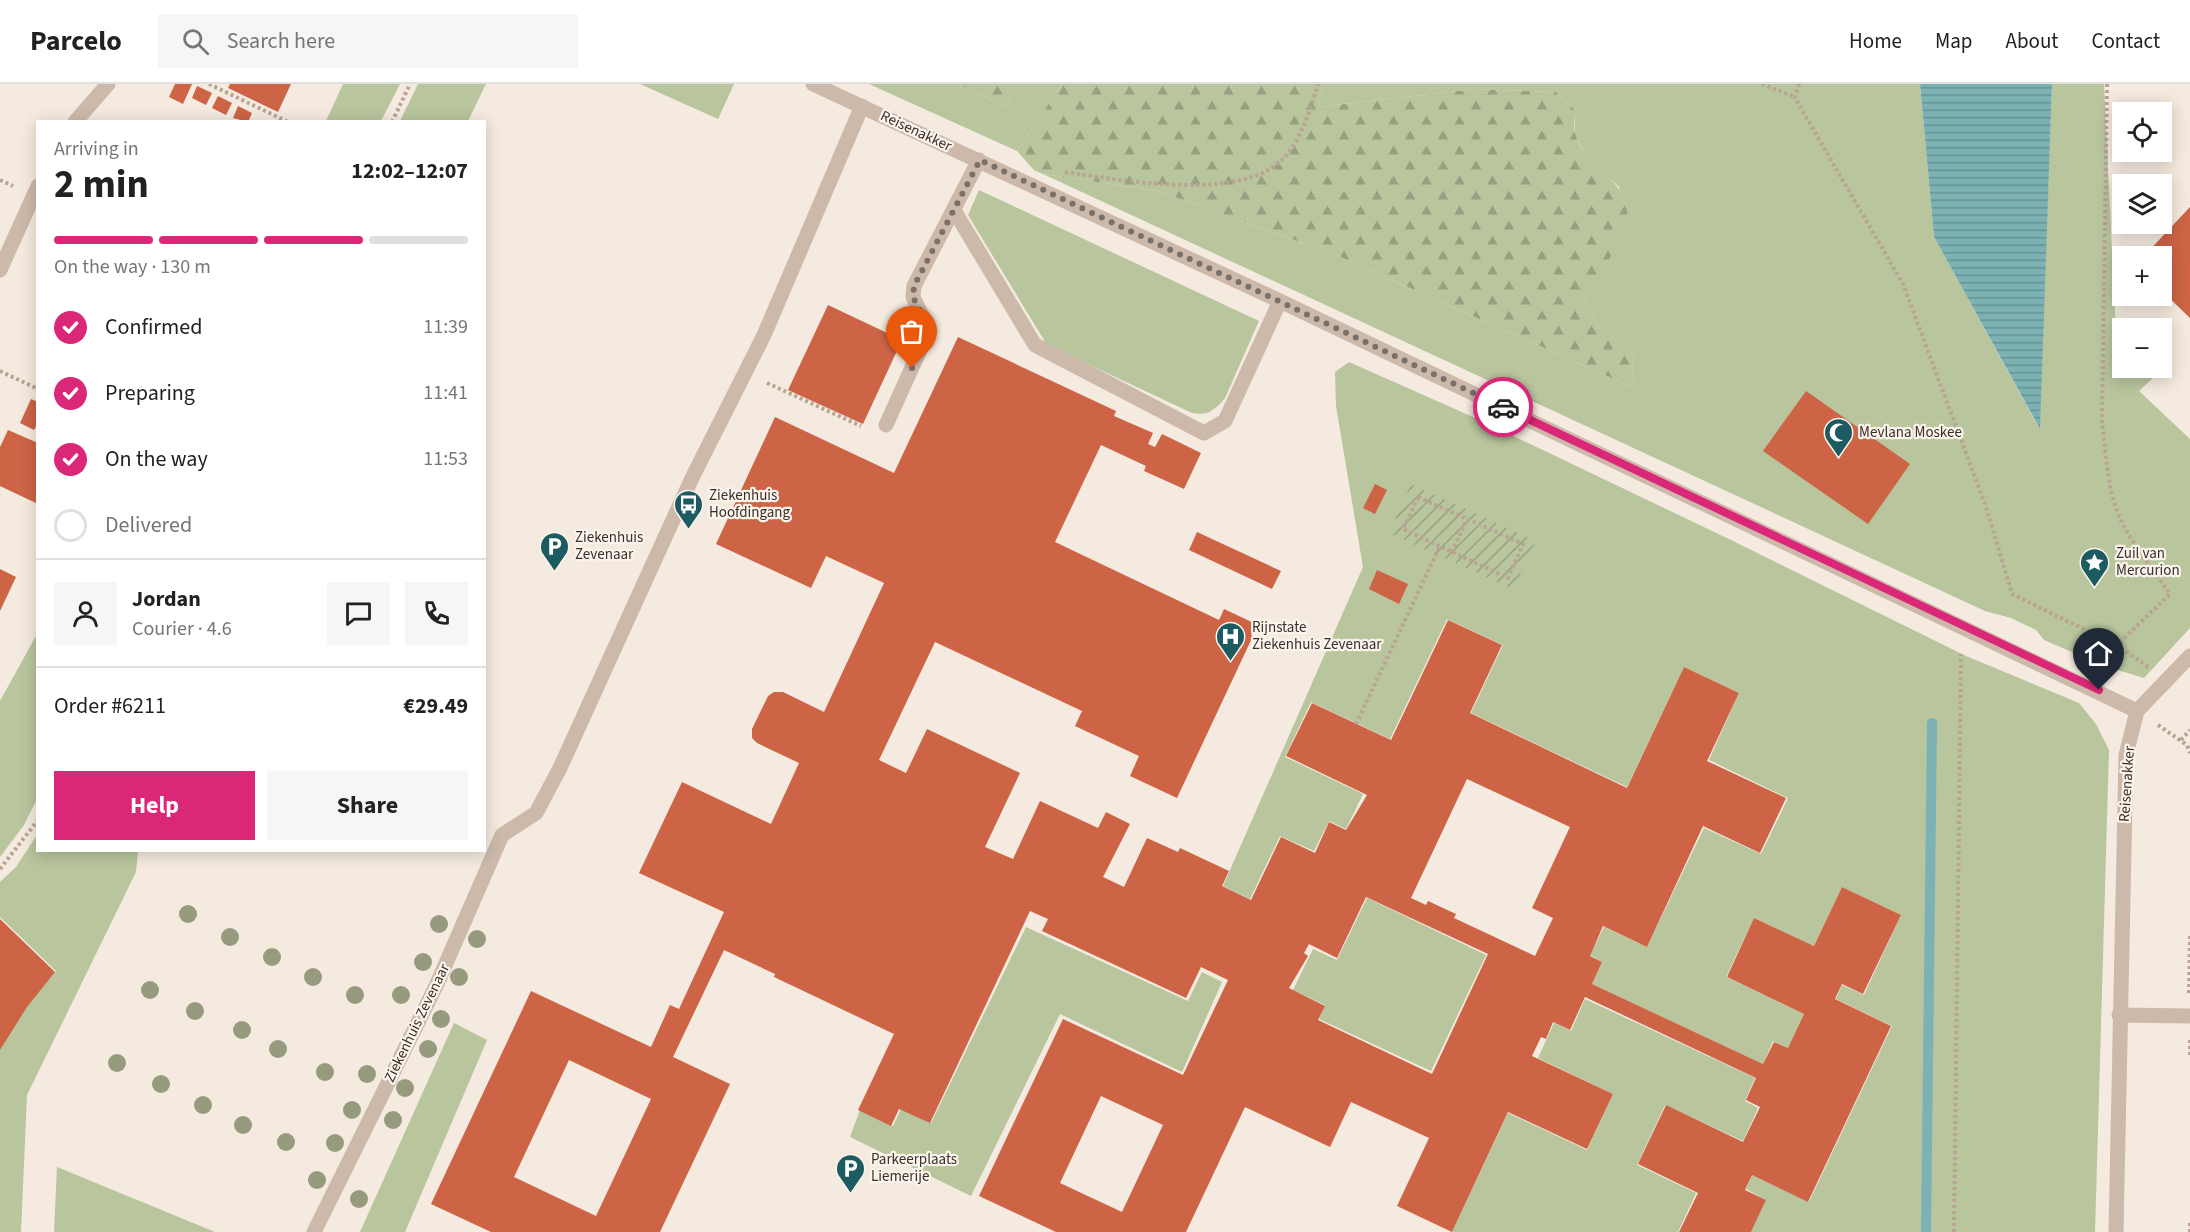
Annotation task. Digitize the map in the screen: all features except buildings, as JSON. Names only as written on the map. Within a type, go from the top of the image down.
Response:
[{"type":"street","points":[[77,120],[108,84]]},
{"type":"street","name":"Reisenakker","points":[[813,84],[1280,301],[1962,625],[2137,711],[2126,754],[2116,1232]]},
{"type":"street","name":"Ziekenhuis Zevenaar","points":[[314,1232],[436,986],[502,835],[536,813],[560,768],[692,478],[764,335],[862,106]]},
{"type":"street","points":[[886,425],[930,330],[913,297],[914,286],[955,212],[980,160]]},
{"type":"street","points":[[0,270],[36,190]]},
{"type":"street","points":[[955,212],[1035,345],[1204,433],[1225,421],[1280,301]]},
{"type":"street","points":[[2137,711],[2190,656]]},
{"type":"street","points":[[2119,1016],[2190,1016]]},
{"type":"path","points":[[209,84],[284,120]]},
{"type":"path","points":[[393,120],[410,84]]},
{"type":"path","points":[[1020,179],[1045,169],[1150,185],[1249,180],[1274,167],[1287,153],[1309,114],[1318,84]]},
{"type":"path","points":[[1762,84],[1795,98],[1903,284],[1986,507],[2012,594],[2117,645],[2166,681]]},
{"type":"path","points":[[1795,98],[1799,84]]},
{"type":"path","points":[[2107,84],[2102,422],[2105,450],[2113,501],[2127,531],[2170,594],[2117,645]]},
{"type":"path","points":[[0,371],[36,388]]},
{"type":"path","points":[[745,372],[880,435],[886,425]]},
{"type":"path","points":[[1418,497],[1467,519],[1523,544],[1508,578],[1403,529],[1418,497]]},
{"type":"path","points":[[1452,552],[1467,519]]},
{"type":"path","points":[[1356,724],[1440,546]]},
{"type":"path","points":[[1954,1232],[1962,625]]},
{"type":"path","points":[[2190,730],[2181,740],[2187,745],[2190,753]]},
{"type":"path","points":[[0,869],[36,823]]},
{"type":"path","points":[[2190,1223],[2190,1232]]},
{"type":"green space","points":[[343,84],[400,84],[382,120],[326,120]]},
{"type":"green space","points":[[418,84],[486,84],[468,120],[400,120]]},
{"type":"green space","points":[[640,84],[734,84],[718,119]]},
{"type":"green space","points":[[869,84],[957,84],[1006,106],[1017,84],[1062,84],[1017,151]]},
{"type":"green space","points":[[957,84],[1017,84],[1006,106]]},
{"type":"green space","points":[[1062,84],[1324,84],[1318,107],[1475,89],[1556,92],[1575,110],[1575,134],[1582,149],[1619,189],[1625,200],[1627,212],[1625,226],[1612,254],[1585,300],[1599,329],[1633,346],[1634,388],[1336,255],[1158,191],[1043,174],[1034,170],[1017,151]]},
{"type":"green space","points":[[1324,84],[1920,84],[1934,237],[2039,428],[2052,84],[2104,84],[2112,249],[2112,306],[2115,306],[2115,318],[2112,318],[2112,378],[2153,378],[2139,391],[2190,439],[2190,628],[2144,678],[2102,665],[2044,640],[2036,630],[2011,618],[1985,611],[1043,174],[1158,191],[1336,255],[1634,388],[1633,347],[1599,329],[1585,300],[1625,226],[1619,187],[1589,159],[1575,136],[1575,110],[1556,92],[1475,89],[1318,107]]},
{"type":"green space","points":[[979,190],[1259,321],[1225,398],[1211,411],[1202,414],[1192,413],[1047,345],[968,215]]},
{"type":"green space","points":[[1349,362],[1482,421],[1966,656],[2079,703],[2096,724],[2109,750],[2095,1232],[1751,1232],[1766,1200],[1746,1189],[1752,1175],[1809,1202],[1892,1026],[1836,999],[1842,985],[1864,995],[1901,915],[1842,887],[1814,946],[1754,918],[1726,977],[1804,1014],[1788,1048],[1773,1041],[1763,1064],[1592,984],[1602,962],[1590,955],[1604,927],[1647,947],[1704,828],[1761,854],[1788,798],[1709,760],[1739,693],[1684,667],[1627,787],[1471,713],[1503,645],[1447,619],[1390,739],[1311,702],[1285,757],[1363,794],[1346,829],[1329,821],[1314,851],[1280,836],[1250,899],[1223,886],[1363,567],[1336,406],[1335,372]]},
{"type":"green space","points":[[1411,484],[1536,541],[1513,589],[1389,533]]},
{"type":"green space","points":[[36,636],[36,801],[24,825],[0,857],[0,701]]},
{"type":"green space","points":[[36,837],[36,852],[138,852],[136,872],[27,1095],[21,1232],[0,1232],[0,1050],[24,1008],[56,971],[0,917],[0,882],[16,867]]},
{"type":"green space","points":[[1367,898],[1486,955],[1431,1071],[1319,1019],[1325,1005],[1293,990],[1313,949],[1337,960]]},
{"type":"green space","points":[[1026,927],[1188,1001],[1202,972],[1222,982],[1182,1072],[1060,1014],[971,1196],[850,1137],[860,1110],[893,1126],[901,1109],[931,1123]]},
{"type":"green space","points":[[1585,999],[1755,1078],[1745,1101],[1758,1108],[1743,1141],[1665,1105],[1637,1165],[1696,1193],[1678,1232],[1452,1232],[1508,1113],[1587,1150],[1613,1094],[1538,1058],[1554,1023],[1571,1031]]},
{"type":"green space","points":[[454,1023],[487,1040],[405,1232],[360,1232]]},
{"type":"green space","points":[[57,1167],[215,1232],[54,1232]]},
{"type":"water","points":[[1920,84],[2052,84],[2040,429],[1934,237]]},
{"type":"waterway","points":[[1926,1232],[1932,723]]},
{"type":"way so far","points":[[912,368],[930,330],[913,297],[914,286],[955,212],[980,160],[1503,407]]},
{"type":"place","name":"Mevlana Moskee","points":[[1838,458]]},
{"type":"place","name":"Ziekenhuis Hoofdingang","points":[[688,530]]},
{"type":"place","name":"Ziekenhuis Zevenaar","points":[[554,572]]},
{"type":"place","name":"Zuil van Mercurion","points":[[2095,588]]},
{"type":"place","name":"Rijnstate Ziekenhuis Zevenaar","points":[[1231,662]]},
{"type":"place","name":"Parkeerplaats Liemerije","points":[[850,1194]]},
{"type":"route","points":[[1503,407],[2099,690]]}]
